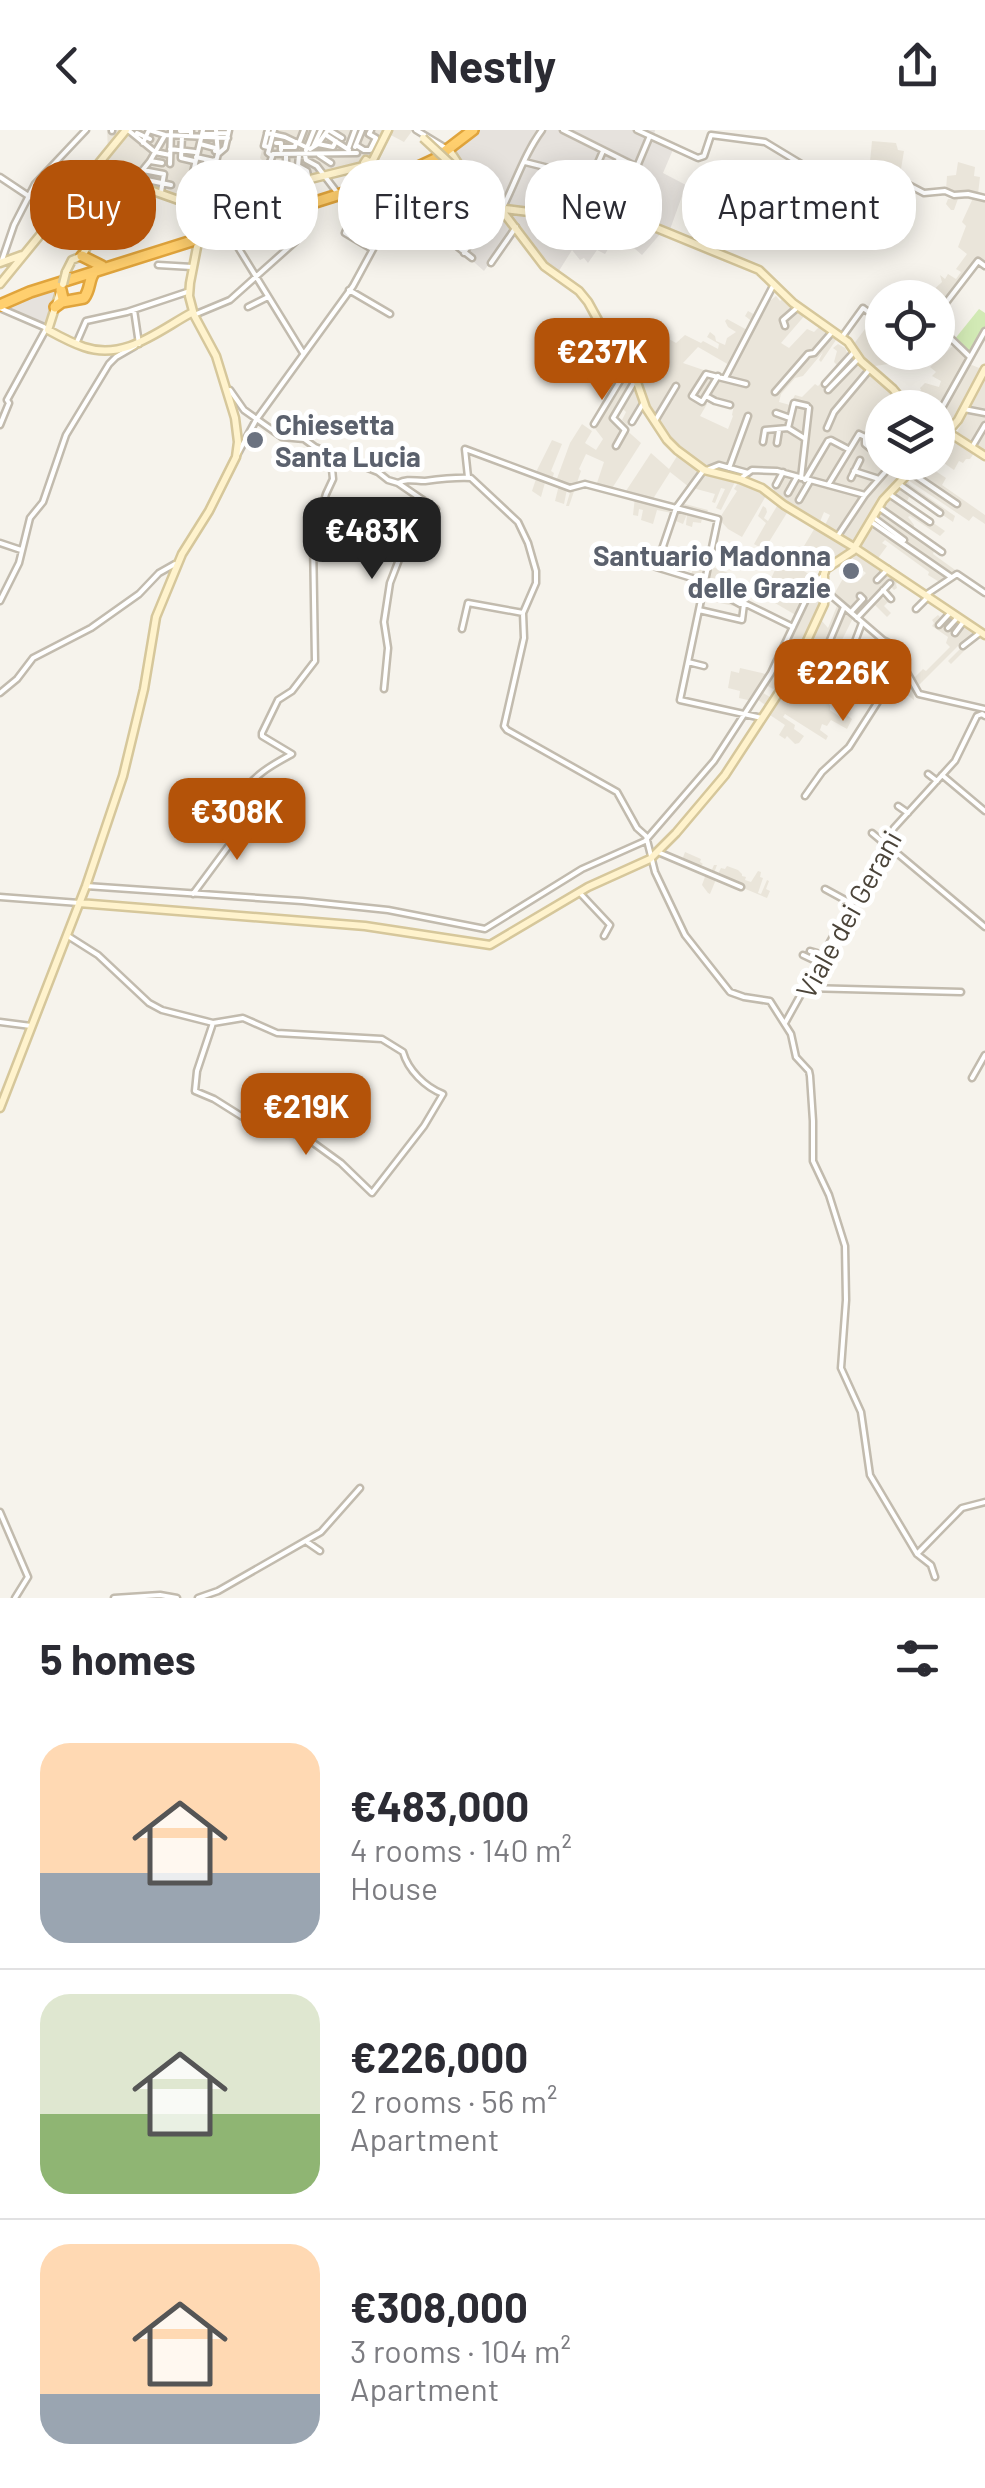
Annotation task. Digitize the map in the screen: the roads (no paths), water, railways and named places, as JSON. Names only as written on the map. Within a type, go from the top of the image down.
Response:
[{"type":"highway","points":[[318,199],[399,173],[472,130]]},
{"type":"highway","points":[[73,274],[87,276],[176,245]]},
{"type":"highway","points":[[86,258],[96,273]]},
{"type":"highway","points":[[0,305],[89,269],[86,258]]},
{"type":"highway","points":[[73,274],[96,273]]},
{"type":"highway","points":[[0,305],[49,281],[61,296],[84,298],[96,273]]},
{"type":"highway","points":[[61,296],[73,274]]},
{"type":"main road","points":[[318,176],[361,156],[388,130]]},
{"type":"main road","points":[[415,130],[446,160]]},
{"type":"main road","points":[[438,160],[472,130]]},
{"type":"main road","points":[[100,160],[120,131]]},
{"type":"main road","points":[[448,152],[454,160]]},
{"type":"main road","points":[[427,160],[448,152]]},
{"type":"main road","points":[[156,192],[176,197]]},
{"type":"main road","points":[[262,195],[274,214],[277,235],[269,239],[262,236],[257,226],[251,203],[254,197],[262,195]]},
{"type":"main road","points":[[505,212],[544,266],[588,302],[629,366],[644,402],[667,440],[705,471],[746,476],[806,519],[888,569],[901,583],[928,595],[983,634]]},
{"type":"main road","points":[[662,230],[759,270],[798,307],[842,337],[865,364]]},
{"type":"main road","points":[[0,284],[9,263],[30,248]]},
{"type":"main road","points":[[86,258],[89,250]]},
{"type":"main road","points":[[0,1108],[68,936],[128,756],[156,617],[178,563],[236,457],[238,431],[224,382],[187,294],[195,250]]},
{"type":"main road","points":[[61,296],[47,329],[76,344],[100,350],[137,344],[194,314]]},
{"type":"main road","points":[[955,421],[985,369]]},
{"type":"main road","points":[[871,370],[895,390]]},
{"type":"main road","points":[[955,437],[985,456]]},
{"type":"main road","points":[[79,903],[365,926],[490,946],[579,892],[658,852],[725,775],[799,658],[824,604],[826,569],[853,548],[903,480]]},
{"type":"street","points":[[9,263],[14,225],[35,184],[86,130]]},
{"type":"street","points":[[273,160],[294,147],[294,130]]},
{"type":"street","points":[[295,141],[304,130]]},
{"type":"street","points":[[331,164],[321,156],[308,151],[282,133],[270,132],[268,153],[280,153],[308,151],[335,146],[346,130]]},
{"type":"street","points":[[359,130],[361,156]]},
{"type":"street","points":[[359,130],[361,156]]},
{"type":"street","points":[[321,156],[361,156],[376,138],[370,130]]},
{"type":"street","points":[[415,130],[448,152]]},
{"type":"street","points":[[526,160],[529,147],[542,130]]},
{"type":"street","points":[[563,130],[622,160]]},
{"type":"street","points":[[637,130],[700,158],[711,136],[765,142],[803,164],[869,185],[902,182],[924,193],[985,198]]},
{"type":"street","points":[[120,131],[137,133],[149,144],[196,157]]},
{"type":"street","points":[[324,131],[361,156]]},
{"type":"street","points":[[305,160],[324,131]]},
{"type":"street","points":[[306,160],[308,151],[324,131]]},
{"type":"street","points":[[149,144],[170,133],[222,136],[225,148],[212,157],[180,158],[170,133]]},
{"type":"street","points":[[149,144],[170,133]]},
{"type":"street","points":[[170,133],[174,151],[170,164]]},
{"type":"street","points":[[198,135],[212,160]]},
{"type":"street","points":[[195,160],[198,135]]},
{"type":"street","points":[[640,160],[650,137]]},
{"type":"street","points":[[276,142],[281,143],[280,160]]},
{"type":"street","points":[[149,144],[150,160]]},
{"type":"street","points":[[207,146],[215,148],[212,160]]},
{"type":"street","points":[[599,160],[604,150]]},
{"type":"street","points":[[280,153],[280,160]]},
{"type":"street","points":[[321,156],[318,167],[338,191]]},
{"type":"street","points":[[156,162],[162,164]]},
{"type":"street","points":[[505,205],[525,162]]},
{"type":"street","points":[[156,172],[164,174],[164,182],[156,192]]},
{"type":"street","points":[[0,178],[28,197]]},
{"type":"street","points":[[156,181],[171,185]]},
{"type":"street","points":[[491,262],[516,227]]},
{"type":"street","points":[[240,250],[303,354]]},
{"type":"street","points":[[194,314],[230,300],[286,250]]},
{"type":"street","points":[[236,457],[251,438],[256,420],[349,290],[371,250]]},
{"type":"street","points":[[461,250],[472,258]]},
{"type":"street","points":[[955,291],[978,261],[985,266]]},
{"type":"street","points":[[158,265],[192,266]]},
{"type":"street","points":[[725,378],[774,284]]},
{"type":"street","points":[[349,290],[390,314]]},
{"type":"street","points":[[76,344],[86,321],[187,294]]},
{"type":"street","points":[[0,305],[26,296]]},
{"type":"street","points":[[248,307],[268,297]]},
{"type":"street","points":[[0,305],[47,329],[7,400],[0,425]]},
{"type":"street","points":[[786,326],[782,320],[798,307]]},
{"type":"street","points":[[842,337],[865,309]]},
{"type":"street","points":[[0,601],[19,562],[30,518],[44,502],[66,435],[109,364],[137,344],[134,310]]},
{"type":"street","points":[[775,392],[834,331]]},
{"type":"street","points":[[952,390],[985,331]]},
{"type":"street","points":[[955,342],[971,358]]},
{"type":"street","points":[[824,384],[856,355]]},
{"type":"street","points":[[828,390],[856,355]]},
{"type":"street","points":[[594,424],[629,366]]},
{"type":"street","points":[[826,428],[834,412],[869,370]]},
{"type":"street","points":[[718,376],[702,402],[692,396],[706,374],[718,376],[746,384]]},
{"type":"street","points":[[616,446],[625,430],[613,418],[636,379]]},
{"type":"street","points":[[224,382],[256,420],[282,436],[300,438],[378,472],[436,509],[405,544],[390,583],[384,622],[388,648],[384,689]]},
{"type":"street","points":[[655,421],[676,386]]},
{"type":"street","points":[[706,396],[730,405]]},
{"type":"street","points":[[632,422],[644,402]]},
{"type":"street","points":[[788,428],[794,404],[819,409]]},
{"type":"street","points":[[800,500],[809,407]]},
{"type":"street","points":[[964,408],[985,413]]},
{"type":"street","points":[[776,414],[790,418]]},
{"type":"street","points":[[729,468],[748,416]]},
{"type":"street","points":[[972,447],[985,425]]},
{"type":"street","points":[[762,442],[765,430],[788,428],[804,438]]},
{"type":"street","points":[[777,443],[779,430]]},
{"type":"street","points":[[828,485],[859,434],[865,437],[865,445]]},
{"type":"street","points":[[788,493],[803,479],[828,440],[848,449]]},
{"type":"street","points":[[468,478],[466,449],[570,488],[585,484],[716,518],[719,522],[681,702],[762,718]]},
{"type":"street","points":[[193,894],[253,814],[243,791],[259,773],[292,754],[262,733],[278,700],[292,691],[315,661],[313,538],[333,479],[336,456]]},
{"type":"street","points":[[851,478],[860,460]]},
{"type":"street","points":[[794,628],[705,583],[656,568],[676,508],[705,471],[716,465],[746,476],[752,470],[783,472],[865,494]]},
{"type":"street","points":[[854,471],[865,475]]},
{"type":"street","points":[[776,486],[783,472]]},
{"type":"street","points":[[398,483],[407,479],[474,479],[496,504],[512,515],[524,532],[536,578],[523,614],[524,638],[505,728],[617,792],[647,839],[650,859],[684,935],[722,984],[738,995],[769,1001],[784,1018],[796,1057],[809,1071],[813,1161],[845,1246],[846,1300],[840,1368],[860,1408],[870,1475],[934,1577]]},
{"type":"street","points":[[837,536],[878,480]]},
{"type":"street","points":[[922,480],[957,504]]},
{"type":"street","points":[[899,484],[940,512]]},
{"type":"street","points":[[890,494],[930,522]]},
{"type":"street","points":[[879,508],[942,552]]},
{"type":"street","points":[[872,519],[904,540]]},
{"type":"street","points":[[872,519],[952,577]]},
{"type":"street","points":[[0,542],[20,550]]},
{"type":"street","points":[[0,693],[33,658],[92,628],[139,594],[159,573],[178,563]]},
{"type":"street","points":[[877,580],[888,569]]},
{"type":"street","points":[[86,886],[388,910],[485,929],[582,869],[647,839],[714,761],[771,673],[811,589],[824,574]]},
{"type":"street","points":[[916,609],[957,574],[985,593]]},
{"type":"street","points":[[857,618],[890,583]]},
{"type":"street","points":[[825,589],[891,644],[921,696],[985,712]]},
{"type":"street","points":[[883,590],[891,599]]},
{"type":"street","points":[[850,612],[863,599],[860,596]]},
{"type":"street","points":[[462,629],[468,604],[523,614]]},
{"type":"street","points":[[699,610],[742,620],[744,604]]},
{"type":"street","points":[[830,640],[844,607]]},
{"type":"street","points":[[939,625],[958,617]]},
{"type":"street","points":[[948,628],[958,617]]},
{"type":"street","points":[[955,633],[958,617]]},
{"type":"street","points":[[799,658],[839,684],[862,623]]},
{"type":"street","points":[[964,646],[983,634]]},
{"type":"street","points":[[688,662],[704,666]]},
{"type":"street","points":[[805,796],[822,772],[849,747],[902,664]]},
{"type":"street","name":"Viale dei Gerani","points":[[784,1018],[800,1000],[879,847],[918,797],[951,767],[977,716],[985,712]]},
{"type":"street","points":[[954,746],[960,751]]},
{"type":"street","points":[[937,768],[985,811]]},
{"type":"street","points":[[928,774],[934,782]]},
{"type":"street","points":[[898,809],[907,814]]},
{"type":"street","points":[[887,822],[894,828]]},
{"type":"street","points":[[872,832],[879,847],[985,927]]},
{"type":"street","points":[[658,852],[741,887]]},
{"type":"street","points":[[826,889],[851,905]]},
{"type":"street","points":[[579,892],[610,926],[604,936]]},
{"type":"street","points":[[0,897],[79,903]]},
{"type":"street","points":[[830,928],[836,932]]},
{"type":"street","points":[[68,936],[162,1010],[214,1023],[243,1018],[277,1033],[382,1039],[403,1052],[406,1064],[443,1094],[424,1126],[372,1193],[342,1163],[308,1139],[249,1121],[195,1091],[197,1072],[214,1023]]},
{"type":"street","points":[[810,951],[822,957]]},
{"type":"street","points":[[804,955],[822,957]]},
{"type":"street","points":[[806,988],[961,992]]},
{"type":"street","points":[[792,995],[800,1000]]},
{"type":"street","points":[[0,1022],[31,1028],[36,1018]]},
{"type":"street","points":[[972,1078],[985,1055]]},
{"type":"street","points":[[198,1598],[218,1591],[321,1532],[360,1488]]},
{"type":"street","points":[[918,1554],[962,1508],[985,1502]]},
{"type":"street","points":[[0,1512],[28,1577],[15,1598]]},
{"type":"street","points":[[306,1541],[320,1551]]},
{"type":"street","points":[[114,1598],[177,1598]]},
{"type":"place","name":"Chiesetta Santa Lucia","points":[[255,440]]},
{"type":"place","name":"Santuario Madonna delle Grazie","points":[[851,571]]}]
